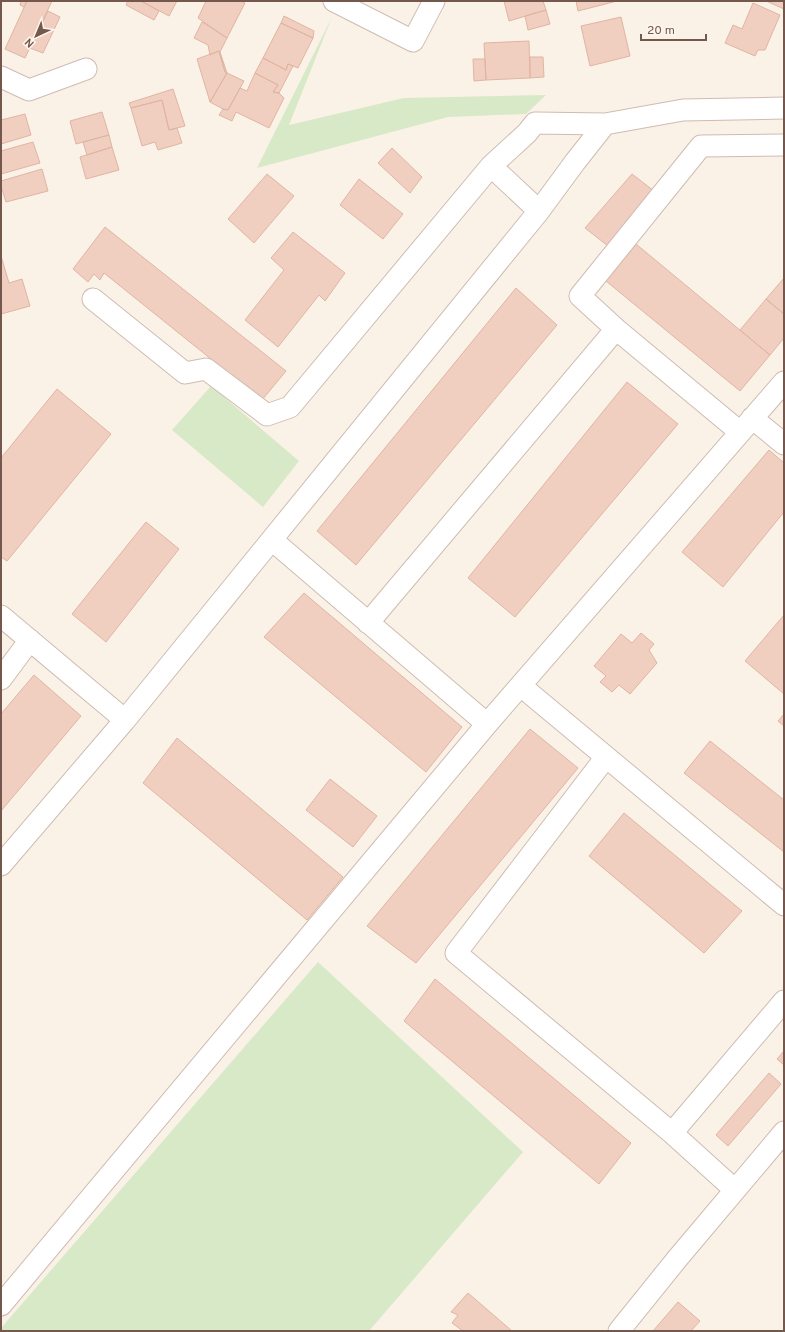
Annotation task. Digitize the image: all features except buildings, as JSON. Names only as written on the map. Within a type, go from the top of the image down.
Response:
[{"type":"street","points":[[334,1],[414,41],[434,1]]},
{"type":"street","points":[[1,77],[29,90],[86,70]]},
{"type":"street","points":[[93,299],[185,373],[206,369],[267,415],[290,407],[491,166],[535,123],[605,124],[683,110],[784,108]]},
{"type":"street","points":[[1,864],[125,720],[272,540],[540,211],[574,162],[605,124]]},
{"type":"street","points":[[784,145],[701,146],[580,296],[616,329],[746,425],[784,444]]},
{"type":"street","points":[[491,166],[540,211]]},
{"type":"street","points":[[368,622],[616,329]]},
{"type":"street","points":[[1,1305],[487,724],[784,382]]},
{"type":"street","points":[[272,540],[487,724]]},
{"type":"street","points":[[1,616],[125,720]]},
{"type":"street","points":[[1,679],[30,640]]},
{"type":"street","points":[[521,686],[784,906]]},
{"type":"street","points":[[606,757],[456,952],[672,1133],[735,1190]]},
{"type":"street","points":[[672,1133],[784,1001]]},
{"type":"street","points":[[619,1331],[784,1132]]},
{"type":"green space","points":[[332,17],[289,125],[404,98],[546,95],[526,114],[448,117],[257,168]]},
{"type":"green space","points":[[211,386],[299,461],[263,507],[172,430]]},
{"type":"green space","points":[[318,962],[523,1152],[369,1331],[1,1331],[1,1328]]}]
